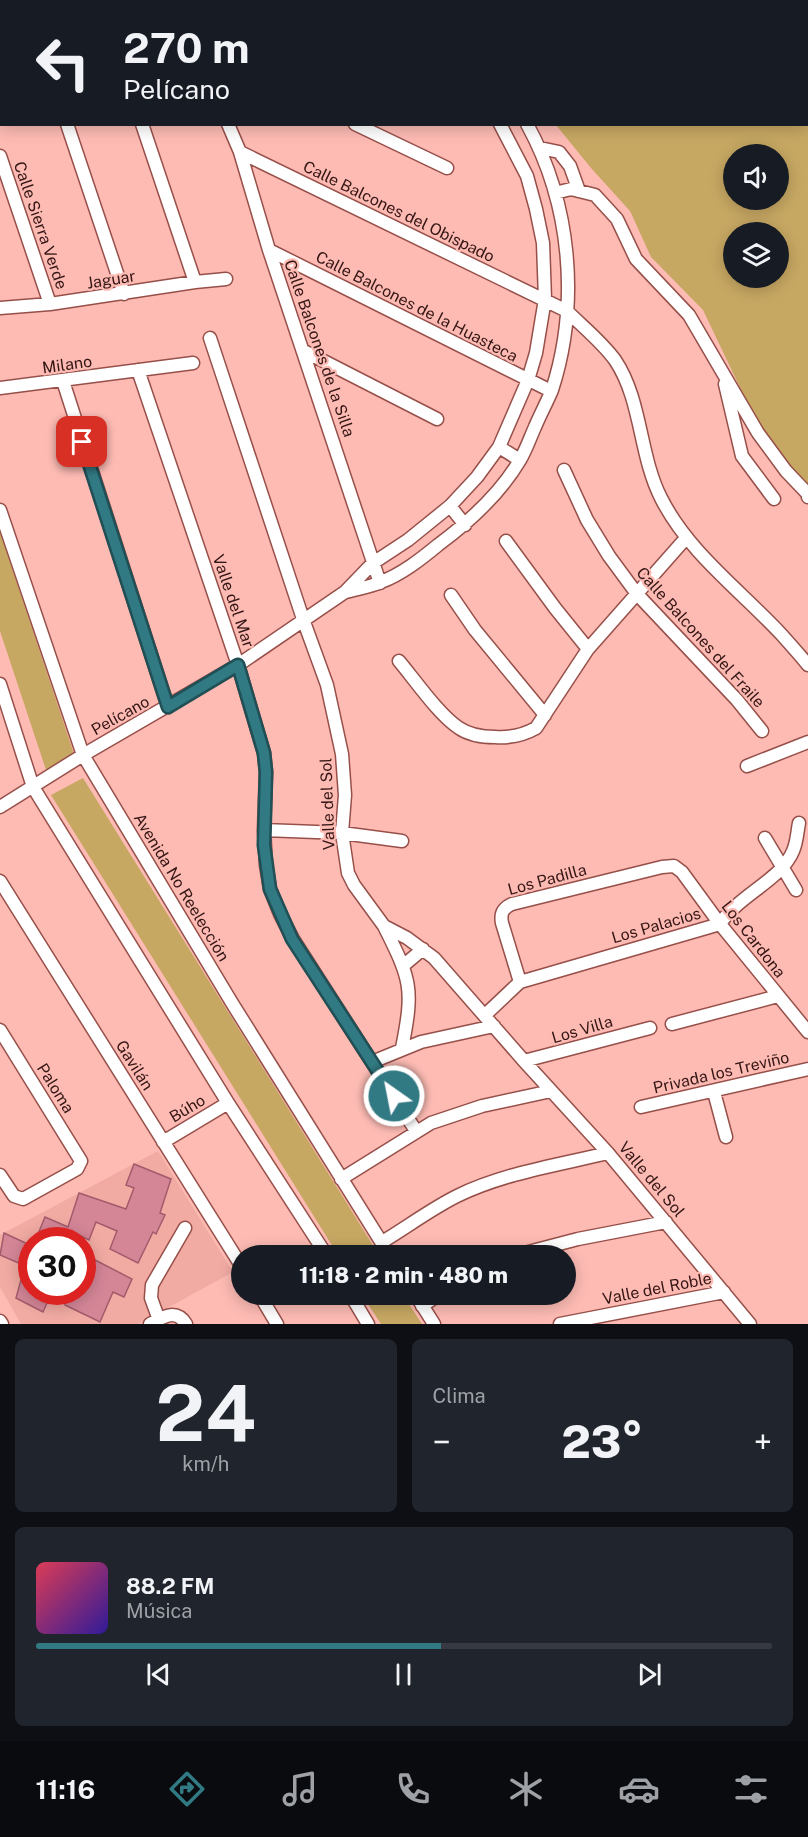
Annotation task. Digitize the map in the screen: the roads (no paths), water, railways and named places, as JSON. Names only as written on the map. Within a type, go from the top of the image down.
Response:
[{"type":"street","points":[[68,126],[124,294]]},
{"type":"street","points":[[143,126],[195,282]]},
{"type":"street","name":"Calle Balcones de la Silla","points":[[229,126],[240,152],[269,250],[380,583]]},
{"type":"street","points":[[359,126],[447,168]]},
{"type":"street","name":"Pelícano","points":[[0,807],[83,755],[238,665],[345,592],[373,563],[408,540],[450,506],[477,477],[499,447],[528,380],[536,353],[545,299],[545,260],[539,220],[527,176],[501,126]]},
{"type":"street","name":"Pelícano","points":[[345,592],[380,583],[421,558],[465,525],[492,497],[520,460],[551,391],[560,357],[567,311],[568,258],[549,170],[528,126]]},
{"type":"street","points":[[540,148],[559,152],[570,166],[579,191]]},
{"type":"street","name":"Calle Balcones del Obispado","points":[[240,152],[567,311],[615,361],[633,401],[643,445],[660,498],[686,538],[781,634],[808,665]]},
{"type":"street","name":"Calle Sierra Verde","points":[[0,156],[50,304]]},
{"type":"street","points":[[527,176],[549,170]]},
{"type":"street","points":[[555,193],[571,189],[595,195],[617,219],[636,259],[689,315],[758,433],[808,497]]},
{"type":"street","name":"Calle Balcones de la Huasteca","points":[[269,250],[551,391]]},
{"type":"street","points":[[545,260],[568,258]]},
{"type":"street","name":"Jaguar","points":[[0,308],[50,304],[226,279]]},
{"type":"street","name":"Valle del Sol","points":[[210,338],[303,620],[327,685],[342,754],[345,795],[342,833],[348,873],[367,906],[384,926],[434,958],[524,1061],[609,1153],[750,1324]]},
{"type":"street","points":[[304,351],[437,419]]},
{"type":"street","name":"Milano","points":[[0,388],[193,363]]},
{"type":"street","name":"Valle del Mar","points":[[138,370],[238,665],[264,753],[266,772],[264,830],[269,881],[280,914],[292,939],[416,1131]]},
{"type":"street","points":[[722,371],[742,456],[774,499]]},
{"type":"street","points":[[63,381],[168,707]]},
{"type":"street","points":[[499,447],[520,460]]},
{"type":"street","name":"Calle Balcones del Fraile","points":[[564,470],[587,520],[609,556],[637,594],[737,700],[762,731]]},
{"type":"street","points":[[450,506],[465,525]]},
{"type":"street","name":"Avenida No Reelección","points":[[0,510],[83,755],[341,1179],[384,1245]]},
{"type":"street","points":[[399,661],[450,721],[461,730],[488,737],[509,738],[525,735],[536,728],[588,649],[686,538]]},
{"type":"street","points":[[408,540],[421,558]]},
{"type":"street","points":[[506,541],[588,649]]},
{"type":"street","points":[[451,595],[475,630],[545,715]]},
{"type":"street","points":[[0,684],[33,787],[228,1103],[320,1245]]},
{"type":"street","points":[[747,766],[808,742]]},
{"type":"street","name":"Los Palacios","points":[[485,1015],[520,982],[720,924],[738,903],[782,868],[794,850],[799,824]]},
{"type":"street","points":[[264,830],[342,833],[402,840]]},
{"type":"street","points":[[765,838],[796,890]]},
{"type":"street","name":"Los Cardona","points":[[674,866],[682,872],[720,924],[808,1032]]},
{"type":"street","name":"Los Padilla","points":[[520,982],[502,922],[501,916],[505,907],[662,867],[674,866]]},
{"type":"street","name":"Gavilán","points":[[0,881],[231,1250]]},
{"type":"street","points":[[384,926],[404,965],[410,996],[410,1014],[402,1048]]},
{"type":"street","points":[[404,965],[423,949]]},
{"type":"street","points":[[672,1024],[778,996]]},
{"type":"street","points":[[372,1062],[402,1048],[494,1026]]},
{"type":"street","name":"Los Villa","points":[[524,1061],[650,1028]]},
{"type":"street","name":"Paloma","points":[[0,1030],[80,1158],[77,1169],[27,1198],[20,1199],[14,1196],[0,1175]]},
{"type":"street","name":"Privada los Treviño","points":[[641,1107],[808,1069]]},
{"type":"street","points":[[341,1179],[416,1131],[446,1117],[482,1106],[551,1091]]},
{"type":"street","points":[[714,1092],[726,1137]]},
{"type":"street","name":"Búho","points":[[163,1142],[228,1103]]},
{"type":"street","points":[[382,1242],[456,1197],[477,1188],[532,1170],[609,1153]]},
{"type":"street","points":[[554,1245],[666,1222]]},
{"type":"street","points":[[185,1228],[152,1285],[151,1298],[154,1322],[166,1315],[175,1314],[186,1324]]},
{"type":"street","name":"Valle del Roble","points":[[560,1324],[724,1292]]},
{"type":"street","points":[[266,1305],[277,1324]]},
{"type":"street","points":[[357,1305],[368,1324]]},
{"type":"street","points":[[422,1306],[434,1324]]}]
